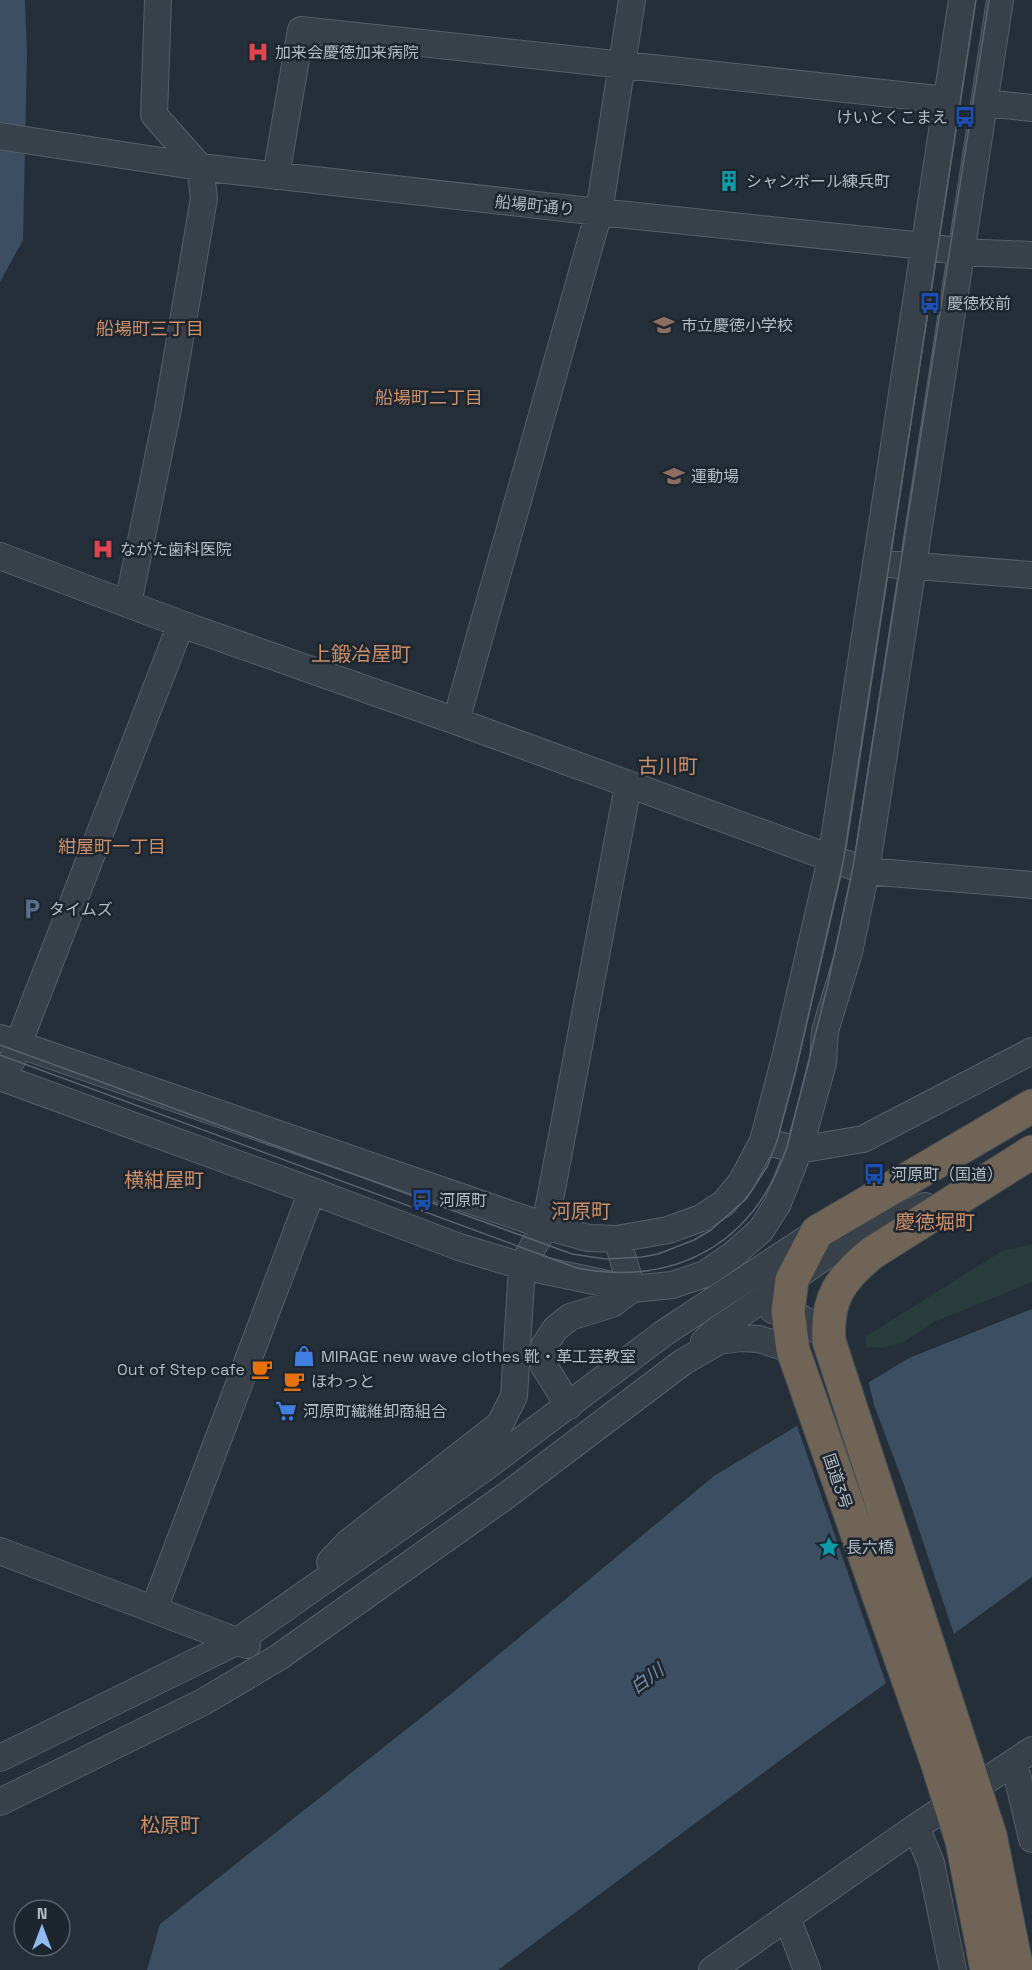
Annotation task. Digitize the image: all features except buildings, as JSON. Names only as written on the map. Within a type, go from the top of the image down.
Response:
[{"type":"highway","points":[[790,1296],[817,1232],[1032,1106]]},
{"type":"highway","name":"国道3号","points":[[987,1970],[963,1841],[963,1796],[825,1332],[831,1302],[851,1269],[872,1253],[1032,1152]]},
{"type":"highway","name":"国道3号","points":[[790,1296],[793,1350],[950,1754]]},
{"type":"highway","name":"国道3号","points":[[963,1796],[990,1834],[1017,1970]]},
{"type":"street","points":[[128,604],[168,409],[204,198],[200,167],[154,115],[158,0]]},
{"type":"street","points":[[456,722],[599,212],[632,0]]},
{"type":"street","points":[[9,1041],[545,1226],[588,1238],[617,1239],[668,1230],[701,1218],[724,1203],[742,1181],[763,1141],[789,1043],[831,859],[963,0]]},
{"type":"street","points":[[181,624],[9,1041],[2,1082],[312,1191],[459,1247],[522,1266],[632,1289],[672,1285],[705,1274],[734,1254],[761,1230],[777,1205],[799,1150],[823,1064],[825,1031],[849,952],[866,871],[1000,0]]},
{"type":"street","points":[[276,176],[301,30],[947,100]]},
{"type":"street","points":[[984,103],[1032,108]]},
{"type":"street","name":"船場町通り","points":[[0,136],[200,167],[276,176],[924,246],[961,252],[1032,255]]},
{"type":"street","points":[[0,556],[181,624],[866,871],[1032,885]]},
{"type":"street","points":[[877,563],[1032,575]]},
{"type":"street","points":[[293,1602],[349,1542],[500,1424],[514,1396],[522,1266],[545,1226],[628,786]]},
{"type":"street","points":[[763,1141],[799,1150],[863,1139],[1032,1051]]},
{"type":"street","points":[[0,1802],[203,1702],[279,1657],[503,1498],[683,1362],[713,1333],[749,1309],[790,1296],[830,1253],[877,1227],[994,1175]]},
{"type":"street","points":[[154,1609],[312,1191]]},
{"type":"street","points":[[0,1758],[238,1641],[483,1469],[664,1333],[817,1232]]},
{"type":"street","points":[[617,1239],[632,1289]]},
{"type":"street","points":[[569,1406],[544,1366],[544,1346],[555,1329],[570,1317],[612,1304],[632,1289]]},
{"type":"street","points":[[790,1296],[808,1320],[825,1332]]},
{"type":"street","points":[[664,1333],[715,1313],[749,1309]]},
{"type":"street","points":[[683,1362],[720,1341],[741,1338],[759,1339],[793,1350]]},
{"type":"street","points":[[0,1551],[279,1657]]},
{"type":"street","points":[[712,1970],[916,1827],[1023,1756],[1032,1839]]},
{"type":"street","points":[[916,1827],[931,1863],[953,1970]]},
{"type":"street","points":[[787,1917],[807,1970]]},
{"type":"green space","points":[[1032,1244],[1032,1282],[934,1322],[904,1342],[883,1348],[866,1347],[865,1337],[1002,1251]]},
{"type":"water","points":[[0,0],[25,0],[27,54],[23,240],[0,282]]},
{"type":"water","name":"白川","points":[[1032,1309],[1032,1577],[498,1970],[147,1970],[160,1924],[451,1694],[714,1476],[909,1358]]},
{"type":"pier","name":"長六橋","points":[[868,1380],[874,1405],[904,1485],[955,1637],[887,1686],[796,1423]]},
{"type":"tram line","points":[[0,1045],[572,1254],[606,1259],[658,1254],[694,1240],[711,1230],[746,1199],[767,1167],[777,1141],[795,1074],[843,863],[976,0]]},
{"type":"tram line","points":[[0,1055],[577,1268],[613,1272],[647,1271],[679,1263],[707,1251],[732,1232],[754,1209],[773,1181],[787,1147],[827,988],[853,867],[989,0]]},
{"type":"place","name":"加来会慶徳加来病院","points":[[258,52]]},
{"type":"place","name":"けいとくこまえ","points":[[965,117]]},
{"type":"place","name":"シャンボール練兵町","points":[[729,181]]},
{"type":"place","name":"慶徳校前","points":[[930,303]]},
{"type":"place","name":"市立慶徳小学校","points":[[664,325]]},
{"type":"place","name":"運動場","points":[[674,476]]},
{"type":"place","name":"ながた歯科医院","points":[[103,549]]},
{"type":"place","name":"タイムズ","points":[[32,909]]},
{"type":"place","name":"河原町（国道）","points":[[874,1174]]},
{"type":"place","name":"河原町","points":[[422,1200]]},
{"type":"place","name":"MIRAGE new wave clothes 靴・革工芸教室","points":[[304,1356]]},
{"type":"place","name":"Out of Step cafe","points":[[262,1369]]},
{"type":"place","name":"ほわっと","points":[[294,1381]]},
{"type":"place","name":"河原町繊維卸商組合","points":[[286,1411]]},
{"type":"place","name":"長六橋","points":[[829,1547]]},
{"type":"district","name":"船場町三丁目","points":[[150,329]]},
{"type":"district","name":"船場町二丁目","points":[[429,398]]},
{"type":"district","name":"上鍛冶屋町","points":[[361,654]]},
{"type":"district","name":"古川町","points":[[668,766]]},
{"type":"district","name":"紺屋町一丁目","points":[[112,847]]},
{"type":"district","name":"横紺屋町","points":[[164,1180]]},
{"type":"district","name":"河原町","points":[[581,1211]]},
{"type":"district","name":"慶徳堀町","points":[[935,1222]]},
{"type":"district","name":"松原町","points":[[170,1825]]}]
